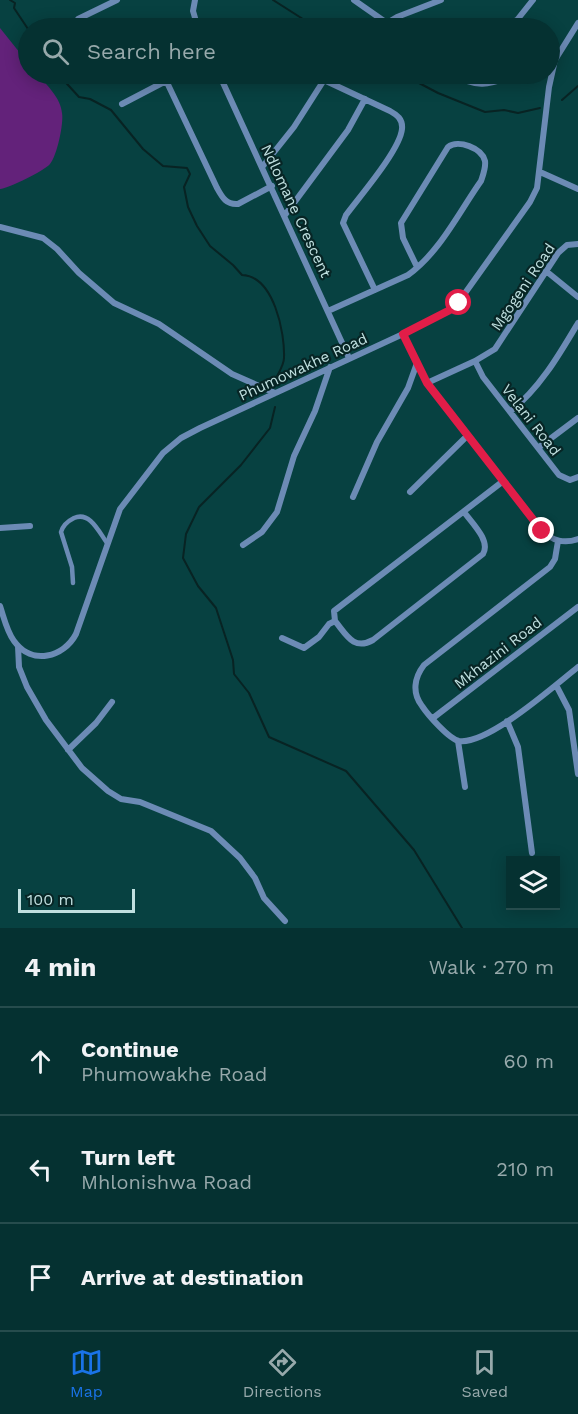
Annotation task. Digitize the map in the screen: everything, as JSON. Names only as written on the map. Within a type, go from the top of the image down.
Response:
[{"type":"street","points":[[80,18],[117,0]]},
{"type":"street","points":[[195,0],[196,18]]},
{"type":"street","points":[[354,0],[380,18]]},
{"type":"street","points":[[396,18],[441,0]]},
{"type":"street","points":[[519,18],[533,0]]},
{"type":"street","name":"Phumowakhe Road","points":[[560,49],[578,23]]},
{"type":"street","points":[[122,104],[160,84]]},
{"type":"street","points":[[167,84],[217,188],[225,200],[232,205],[238,204],[272,186]]},
{"type":"street","name":"Ndlomane Crescent","points":[[224,84],[349,358]]},
{"type":"street","points":[[262,166],[294,127],[321,84]]},
{"type":"street","points":[[333,84],[398,115],[402,128],[398,142],[346,215],[343,223],[375,290]]},
{"type":"street","name":"Phumowakhe Road","points":[[18,646],[32,654],[45,656],[58,653],[72,642],[114,522],[128,496],[171,446],[200,428],[403,334],[448,311],[463,298],[530,202],[537,188],[549,84]]},
{"type":"street","points":[[285,215],[348,130],[365,99]]},
{"type":"street","points":[[328,311],[408,274],[417,267],[439,242],[484,174],[485,160],[481,154],[461,143],[454,143],[448,147],[401,224],[403,238],[417,267]]},
{"type":"street","points":[[540,172],[578,189]]},
{"type":"street","points":[[0,227],[43,238],[114,303],[159,324],[232,374],[262,385],[275,393]]},
{"type":"street","name":"Mgogeni Road","points":[[427,383],[475,361],[499,344],[564,247],[578,244]]},
{"type":"street","points":[[546,272],[578,297]]},
{"type":"street","points":[[510,412],[537,386],[578,323]]},
{"type":"street","points":[[403,334],[427,383],[542,531],[558,541],[578,539]]},
{"type":"street","name":"Velani Road","points":[[475,361],[483,377],[563,478],[570,480],[578,477]]},
{"type":"street","points":[[353,497],[382,432],[408,388],[417,363]]},
{"type":"street","points":[[243,545],[262,532],[277,512],[294,456],[315,411],[330,367]]},
{"type":"street","points":[[538,448],[578,418]]},
{"type":"street","points":[[410,492],[467,436]]},
{"type":"street","points":[[464,512],[485,543],[483,554],[368,643],[354,642],[334,621],[333,614],[337,608],[502,482]]},
{"type":"street","points":[[0,528],[30,526]]},
{"type":"street","points":[[558,541],[555,559],[550,567],[437,653],[420,670],[415,691],[420,704],[450,736],[458,741],[476,739],[488,735],[578,667]]},
{"type":"street","points":[[0,606],[9,631],[18,646],[19,667],[23,680],[46,720],[88,773],[121,799],[140,802],[207,829],[218,836],[240,858],[255,878],[264,898],[285,921]]},
{"type":"street","name":"Mkhazini Road","points":[[433,718],[578,607]]},
{"type":"street","points":[[282,638],[304,648],[320,637],[334,621]]},
{"type":"street","points":[[556,685],[569,710],[578,774]]},
{"type":"street","points":[[68,750],[96,723],[112,702]]},
{"type":"street","points":[[507,721],[518,747],[532,854]]},
{"type":"street","points":[[458,741],[465,787]]},
{"type":"lane","points":[[73,583],[72,567],[61,532],[65,524],[75,518],[84,517],[92,522],[107,543]]},
{"type":"shaded area","points":[[0,28],[18,50],[18,84],[45,84],[59,102],[62,118],[57,147],[50,164],[26,179],[0,189]]},
{"type":"waterway","points":[[10,0],[15,3],[14,8],[21,18]]},
{"type":"waterway","points":[[273,0],[301,18]]},
{"type":"waterway","points":[[67,84],[79,97],[90,99],[111,110],[143,149],[163,166],[187,168],[190,174],[184,187],[188,207],[210,246],[242,275],[253,278],[262,285],[270,295],[280,321],[284,347],[282,366],[275,380]]},
{"type":"waterway","points":[[421,84],[485,112],[504,110],[518,113],[540,108]]},
{"type":"waterway","points":[[562,100],[578,86]]},
{"type":"waterway","points":[[275,407],[270,428],[241,465],[199,507],[186,534],[183,558],[198,586],[216,608],[233,660],[234,674],[249,693],[269,737],[346,771],[414,850],[462,928]]},
{"type":"route","points":[[459,303],[403,334],[427,383],[542,531]]}]
